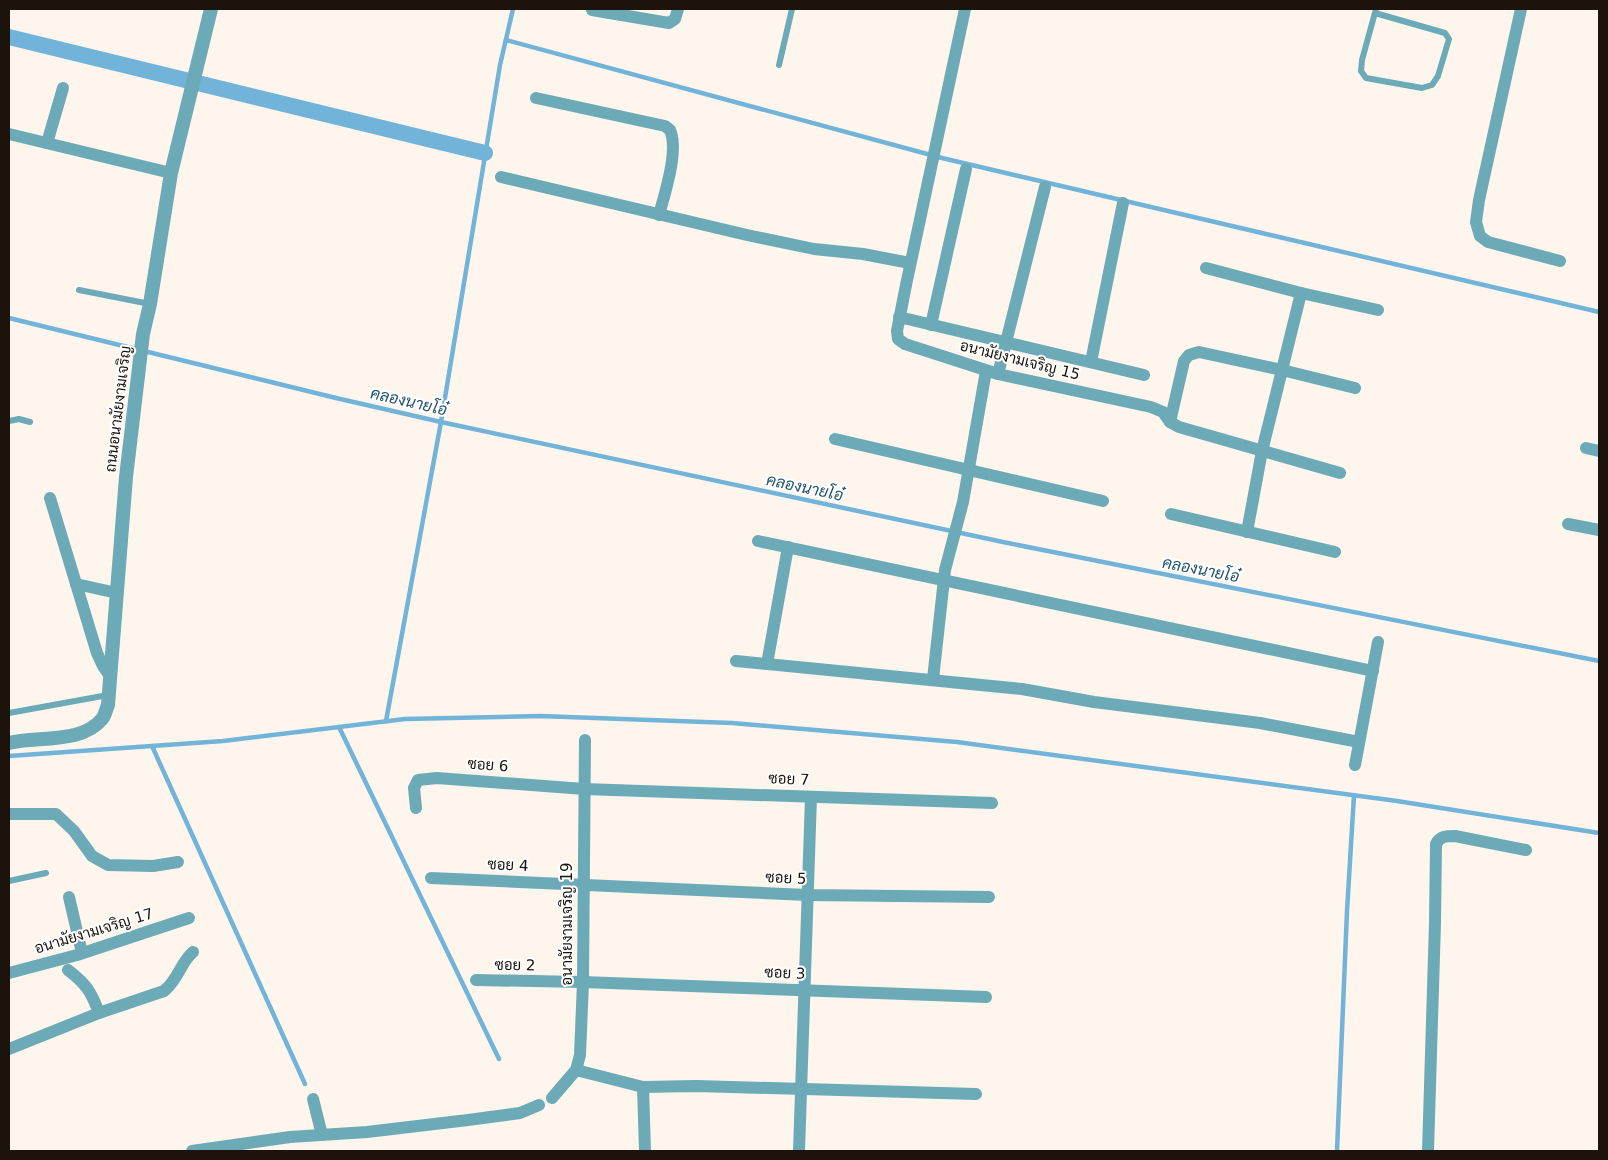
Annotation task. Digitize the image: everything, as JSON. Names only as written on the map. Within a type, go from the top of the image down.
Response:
[{"type":"street","name":"ถนนอนามัยงามเจริญ","points":[[9,743],[27,739],[76,735],[91,729],[103,718],[109,695],[126,477],[143,334],[150,304],[171,173],[211,9]]},
{"type":"street","points":[[592,10],[669,23],[675,19],[678,9]]},
{"type":"street","name":"อนามัยงามเจริญ 15","points":[[965,9],[910,263],[897,331],[898,339],[905,344],[992,373],[1151,407],[1163,412],[1170,422],[1179,427],[1340,473]]},
{"type":"street","points":[[1521,9],[1479,200],[1476,222],[1480,236],[1488,242],[1560,261]]},
{"type":"street","points":[[47,143],[63,88]]},
{"type":"street","points":[[536,98],[665,126],[670,130],[674,142],[669,177],[659,215]]},
{"type":"street","points":[[9,134],[171,173]]},
{"type":"street","points":[[931,325],[966,169]]},
{"type":"street","points":[[501,177],[659,215],[814,249],[862,254],[910,263]]},
{"type":"street","points":[[933,679],[944,580],[969,470],[992,373],[1007,341],[1046,187]]},
{"type":"street","points":[[1091,362],[1123,203]]},
{"type":"street","points":[[1206,268],[1301,293],[1378,310]]},
{"type":"street","points":[[1247,532],[1262,451],[1301,293]]},
{"type":"street","points":[[900,317],[1144,375]]},
{"type":"street","points":[[1170,422],[1184,361],[1189,355],[1199,352],[1355,388]]},
{"type":"street","points":[[835,439],[1103,501]]},
{"type":"street","points":[[1586,448],[1599,451]]},
{"type":"street","points":[[50,498],[97,652],[110,676]]},
{"type":"street","points":[[1171,514],[1335,552]]},
{"type":"street","points":[[1568,524],[1599,530]]},
{"type":"street","points":[[758,541],[1373,671]]},
{"type":"street","points":[[767,664],[788,547]]},
{"type":"street","points":[[76,584],[117,593]]},
{"type":"street","points":[[1355,765],[1378,642]]},
{"type":"street","points":[[736,661],[1022,689],[1094,702],[1260,723],[1359,742]]},
{"type":"street","name":"อนามัยงามเจริญ 19","points":[[552,1098],[576,1070],[582,1035],[584,740]]},
{"type":"street","name":"ซอย 6","points":[[416,808],[414,788],[418,780],[438,778],[584,789]]},
{"type":"street","name":"ซอย 7","points":[[584,789],[992,803]]},
{"type":"street","points":[[798,1151],[811,796]]},
{"type":"street","points":[[9,814],[56,814],[74,831],[92,856],[108,865],[153,866],[178,862]]},
{"type":"street","points":[[1428,1151],[1436,844],[1438,840],[1445,836],[1455,836],[1526,850]]},
{"type":"street","name":"ซอย 4","points":[[431,878],[583,884]]},
{"type":"street","name":"ซอย 5","points":[[583,884],[807,895],[988,897]]},
{"type":"street","points":[[69,897],[82,953]]},
{"type":"street","name":"อนามัยงามเจริญ 17","points":[[9,973],[82,953],[188,918]]},
{"type":"street","points":[[9,1049],[99,1013],[164,991],[173,984],[187,957],[193,952]]},
{"type":"street","points":[[68,970],[85,984],[94,998],[99,1013]]},
{"type":"street","name":"ซอย 2","points":[[476,980],[583,982]]},
{"type":"street","name":"ซอย 3","points":[[583,982],[986,997]]},
{"type":"street","points":[[576,1070],[642,1087],[697,1086],[976,1094]]},
{"type":"street","points":[[642,1087],[645,1151]]},
{"type":"street","points":[[313,1098],[322,1135]]},
{"type":"street","points":[[193,1151],[290,1137],[367,1132],[468,1120],[520,1113],[539,1106]]},
{"type":"lane","points":[[779,65],[792,9]]},
{"type":"lane","points":[[1376,11],[1445,33],[1449,39],[1438,76],[1432,85],[1422,88],[1366,78],[1361,71],[1362,60],[1376,11]]},
{"type":"lane","points":[[78,290],[150,304]]},
{"type":"lane","points":[[9,421],[30,422]]},
{"type":"lane","points":[[9,713],[109,695]]},
{"type":"lane","points":[[9,881],[46,874]]},
{"type":"waterway","points":[[386,721],[441,422],[500,65],[513,9]]},
{"type":"waterway","points":[[9,37],[485,153]]},
{"type":"waterway","points":[[506,40],[942,158],[1599,312]]},
{"type":"waterway","name":"คลองนายโอ๋","points":[[9,318],[441,422],[1003,542],[1599,661]]},
{"type":"waterway","points":[[9,756],[223,741],[405,719],[540,716],[732,723],[957,742],[1397,801],[1599,833]]},
{"type":"waterway","points":[[339,727],[499,1059]]},
{"type":"waterway","points":[[152,746],[305,1084]]},
{"type":"waterway","points":[[1337,1151],[1354,795]]}]
